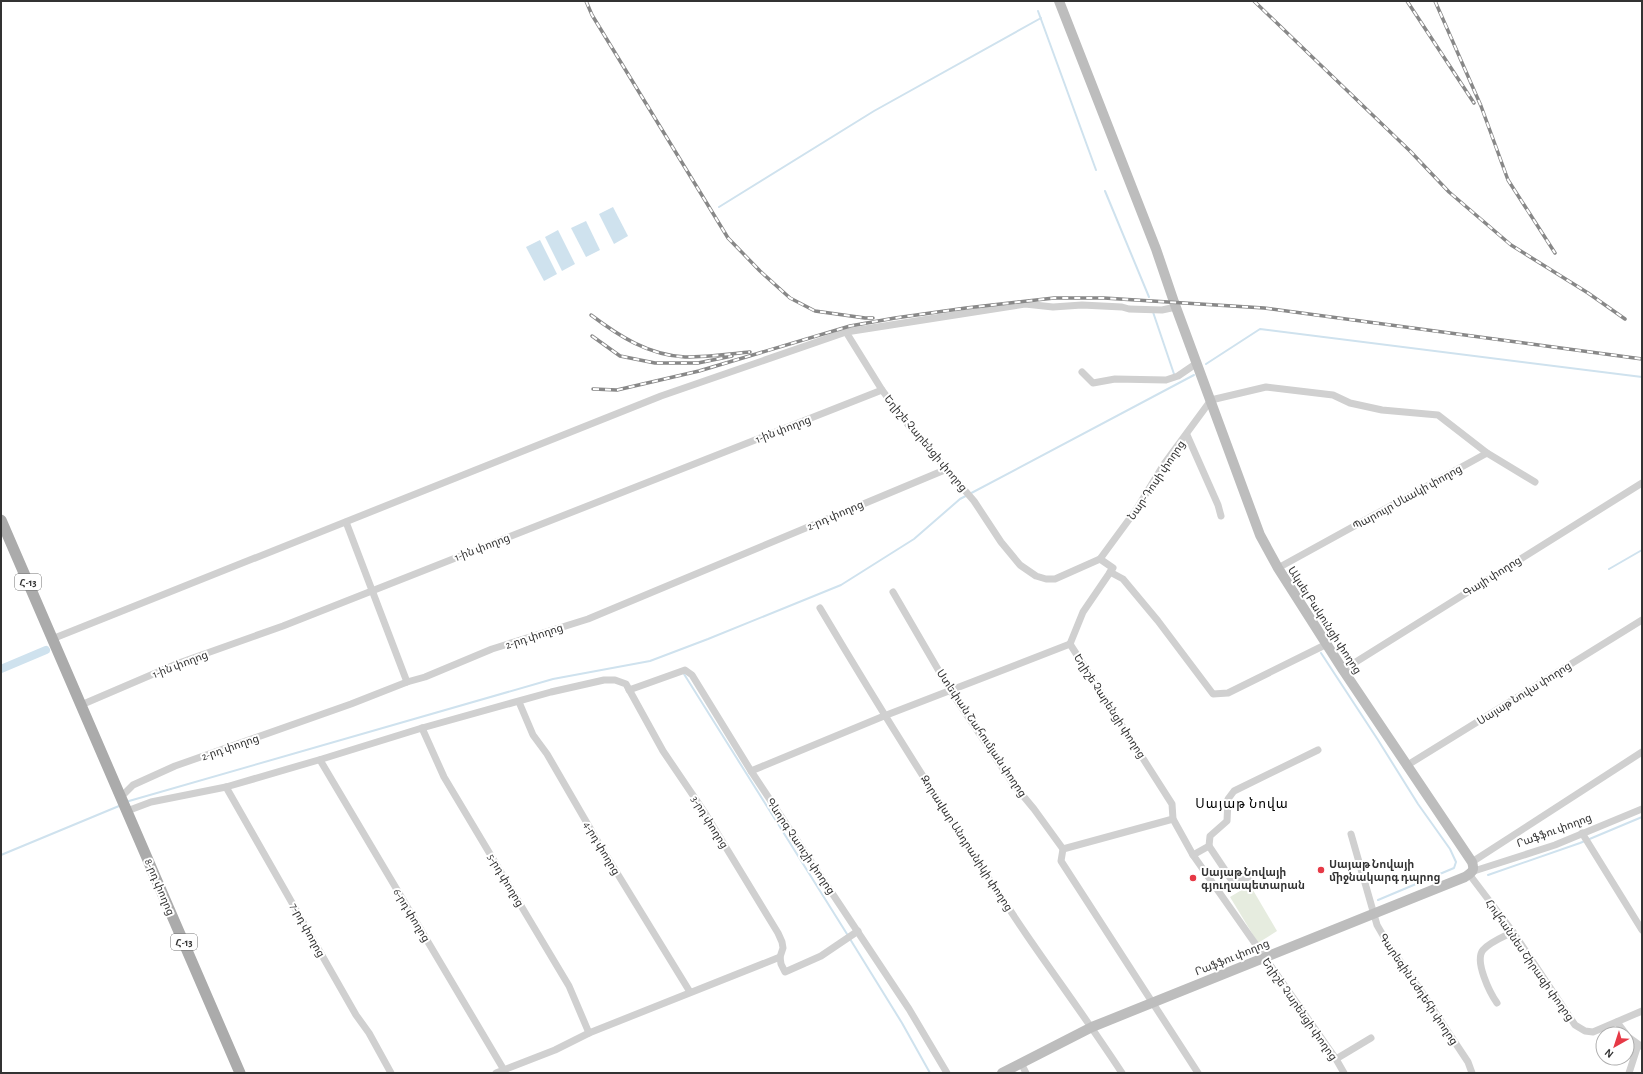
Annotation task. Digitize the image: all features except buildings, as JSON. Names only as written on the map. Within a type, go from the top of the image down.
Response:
[{"type":"main road","name":"Ակսել Բակունցի փողոց","points":[[1059,1],[1156,249],[1260,535],[1278,568],[1472,869]]},
{"type":"main road","name":"Հ-13","points":[[1,520],[127,811]]},
{"type":"main road","name":"8-րդ փողոց","points":[[127,811],[240,1073]]},
{"type":"main road","name":"Րաֆֆու փողոց","points":[[1002,1073],[1092,1027],[1263,957],[1374,914],[1472,869]]},
{"type":"street","points":[[53,641],[660,396],[846,332],[1025,304],[1053,307],[1082,305],[1162,310],[1176,307]]},
{"type":"street","name":"Եղիշե Չարենցի փողոց","points":[[846,332],[882,390],[909,426],[974,501],[1001,542],[1020,565],[1036,576],[1046,579],[1055,579],[1100,559]]},
{"type":"street","points":[[1082,372],[1093,383],[1115,379],[1166,380],[1178,376],[1197,363]]},
{"type":"street","points":[[1211,400],[1266,387],[1333,395],[1350,403],[1382,410],[1438,415],[1487,453],[1535,482]]},
{"type":"street","name":"1-ին փողոց","points":[[81,705],[179,664],[283,626],[882,390]]},
{"type":"street","name":"Նար-Դոսի փողոց","points":[[1100,559],[1136,510],[1164,464],[1187,435],[1211,400]]},
{"type":"street","points":[[1187,435],[1218,505],[1221,516]]},
{"type":"street","name":"Պարույր Սևակի փողոց","points":[[1278,568],[1487,453]]},
{"type":"street","name":"2-րդ փողոց","points":[[121,797],[133,785],[174,766],[351,704],[407,682],[425,677],[492,649],[588,618],[946,469]]},
{"type":"street","name":"Գայի փողոց","points":[[1343,670],[1642,483]]},
{"type":"street","points":[[346,522],[407,682]]},
{"type":"street","points":[[1100,559],[1113,568],[1110,572],[1123,579],[1158,621],[1213,694],[1228,693],[1327,644]]},
{"type":"street","name":"Եղիշե Չարենցի փողոց","points":[[1110,572],[1083,612],[1070,644],[1172,804],[1173,819],[1193,855],[1263,957],[1336,1059],[1344,1073]]},
{"type":"street","name":"Ստեփան Շահումյան փողոց","points":[[893,592],[950,690],[1014,785],[1034,808],[1063,849],[1061,861],[1151,1003],[1198,1073]]},
{"type":"street","name":"Զորավար Անդրանիկի փողոց","points":[[820,608],[884,716],[1028,937],[1092,1027],[1122,1073]]},
{"type":"street","name":"Սայաթ Նովա փողոց","points":[[1406,766],[1642,620]]},
{"type":"street","points":[[751,771],[884,716],[1070,644]]},
{"type":"street","name":"Գևորգ Չաուշի փողոց","points":[[629,690],[685,670],[692,675],[751,771],[909,1009],[948,1073]]},
{"type":"street","points":[[127,811],[151,802],[226,787],[320,760],[422,728],[604,680],[615,680],[626,684],[629,690]]},
{"type":"street","name":"3-րդ փողոց","points":[[629,690],[664,751],[705,813],[778,933],[783,948],[780,957]]},
{"type":"street","name":"4-րդ փողոց","points":[[519,702],[533,735],[547,754],[598,842],[690,992]]},
{"type":"street","name":"5-րդ փողոց","points":[[422,728],[444,777],[569,986],[589,1033]]},
{"type":"street","points":[[1251,876],[1237,882],[1231,879],[1209,846],[1210,836],[1227,821],[1228,799],[1234,791],[1318,750]]},
{"type":"street","points":[[1472,869],[1642,752]]},
{"type":"street","name":"6-րդ փողոց","points":[[320,760],[504,1070]]},
{"type":"street","name":"7-րդ փողոց","points":[[226,787],[356,1015],[369,1033],[391,1073]]},
{"type":"street","name":"Րաֆֆու փողոց","points":[[1472,869],[1554,845],[1642,809]]},
{"type":"street","points":[[1063,849],[1173,819]]},
{"type":"street","points":[[1582,833],[1642,930]]},
{"type":"street","name":"Գարեգին Նժդեհի փողոց","points":[[1351,834],[1377,925],[1388,944],[1464,1056],[1472,1073]]},
{"type":"street","points":[[1193,855],[1209,846]]},
{"type":"street","name":"Հովհաննես Շիրազի փողոց","points":[[1472,869],[1575,1025],[1585,1031],[1593,1032],[1642,1010]]},
{"type":"street","points":[[496,1073],[555,1050],[589,1033],[780,957],[781,964],[785,972],[821,956],[858,931]]},
{"type":"street","points":[[1497,1003],[1485,982],[1481,960],[1482,952],[1490,944],[1513,932]]},
{"type":"street","points":[[1617,1022],[1620,1026]]},
{"type":"street","points":[[1336,1059],[1371,1038]]},
{"type":"street","points":[[1629,1073],[1640,1046]]},
{"type":"street","points":[[1020,1063],[1026,1073]]},
{"type":"shaded area","points":[[1250,885],[1277,931],[1258,943],[1230,897]]},
{"type":"water","points":[[613,207],[628,236],[614,244],[599,214]]},
{"type":"water","points":[[586,221],[600,250],[586,257],[571,228]]},
{"type":"water","points":[[558,230],[575,264],[562,271],[545,237]]},
{"type":"water","points":[[540,240],[557,274],[544,281],[526,247]]},
{"type":"waterway","points":[[1038,11],[1096,170]]},
{"type":"waterway","points":[[719,207],[874,111],[1041,18]]},
{"type":"waterway","points":[[1105,191],[1149,297]]},
{"type":"waterway","points":[[1153,312],[1174,374]]},
{"type":"waterway","points":[[1206,364],[1260,329],[1642,377]]},
{"type":"waterway","points":[[129,801],[553,679],[650,661],[708,639],[841,585],[914,539],[960,499],[1194,375]]},
{"type":"waterway","points":[[1609,569],[1642,550]]},
{"type":"waterway","points":[[1,669],[46,650]]},
{"type":"waterway","points":[[1321,653],[1418,804],[1450,849],[1456,862],[1454,868],[1378,900]]},
{"type":"waterway","points":[[684,674],[847,934]]},
{"type":"waterway","points":[[1,855],[119,806]]},
{"type":"waterway","points":[[1488,875],[1580,843],[1642,817]]},
{"type":"waterway","points":[[850,939],[902,1023],[930,1073]]},
{"type":"railway","points":[[586,1],[592,15],[728,238],[760,271],[790,298],[815,311],[873,318]]},
{"type":"railway","points":[[1254,1],[1410,151],[1449,192],[1511,245],[1588,293],[1625,319]]},
{"type":"railway","points":[[1407,1],[1474,103]]},
{"type":"railway","points":[[1435,1],[1481,106],[1508,180],[1555,253]]},
{"type":"railway","points":[[593,389],[617,390],[699,371],[850,326],[966,308],[1054,298],[1104,298],[1264,308],[1642,359]]},
{"type":"railway","points":[[591,315],[623,337],[659,353],[685,357],[750,352]]},
{"type":"railway","points":[[592,336],[620,356],[655,363],[698,363],[732,356]]},
{"type":"place","name":"Սայաթ Նովայի միջնակարգ դպրոց","points":[[1321,870]]},
{"type":"place","name":"Սայաթ Նովայի գյուղապետարան","points":[[1193,878]]},
{"type":"district","name":"Սայաթ Նովա","points":[[1242,803]]}]
